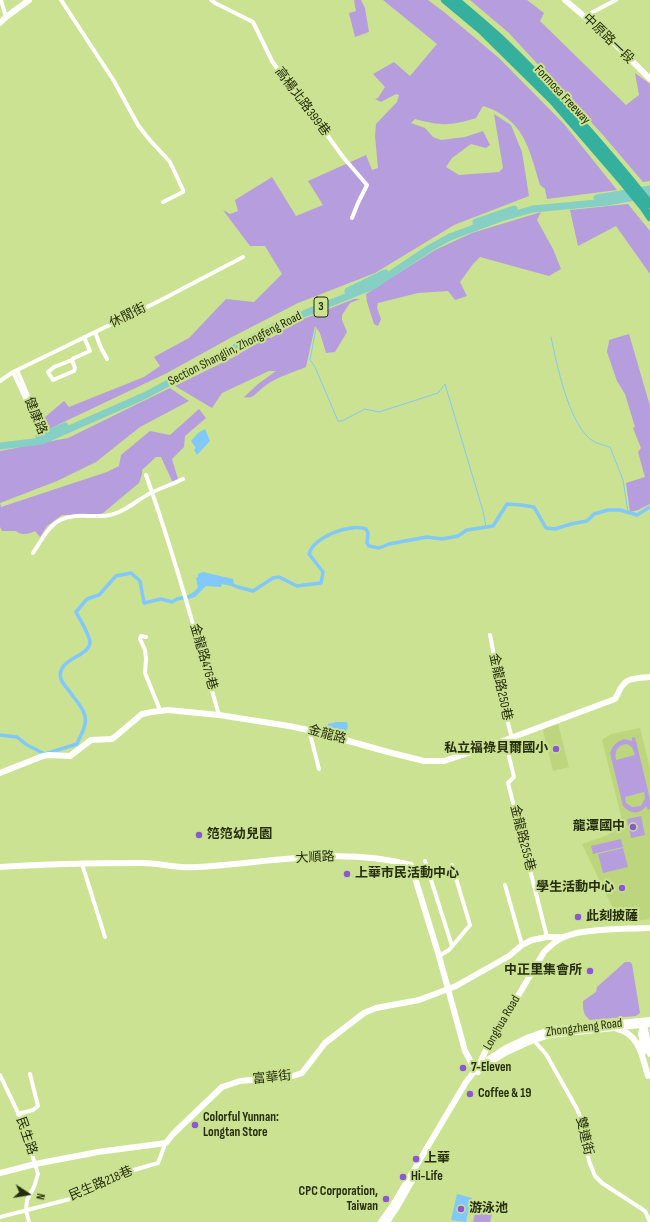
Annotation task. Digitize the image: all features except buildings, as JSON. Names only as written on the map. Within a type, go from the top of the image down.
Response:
[{"type":"highway","name":"Formosa Freeway","points":[[445,0],[481,30],[553,101],[626,180]]},
{"type":"highway","name":"Formosa Freeway","points":[[456,0],[501,39],[549,87],[591,133],[647,206],[650,218]]},
{"type":"main road","name":"Section Shanglin, Zhongfeng Road","points":[[0,442],[44,437],[140,393],[294,312],[369,282],[449,233],[461,228],[503,212],[534,204],[600,198],[650,189]]},
{"type":"main road","name":"Section Shanglin, Zhongfeng Road","points":[[0,446],[28,443],[144,396],[281,323],[372,286],[430,248],[450,237],[533,208],[608,202],[650,194]]},
{"type":"street","points":[[1,0],[6,17]]},
{"type":"street","points":[[0,23],[29,0]]},
{"type":"street","points":[[61,0],[114,82],[138,125],[151,142],[170,162],[183,192],[163,202]]},
{"type":"street","name":"高楊北路399巷","points":[[211,0],[253,22],[272,62],[343,157],[367,185],[352,218]]},
{"type":"street","name":"中原路一段","points":[[565,0],[605,34],[650,79]]},
{"type":"street","points":[[585,16],[616,0]]},
{"type":"street","points":[[0,13],[6,17]]},
{"type":"street","name":"休閒街","points":[[0,381],[13,372],[161,300],[243,257]]},
{"type":"street","points":[[95,332],[100,348],[107,359]]},
{"type":"street","points":[[72,360],[75,368],[74,371],[53,380],[48,372],[54,367],[90,351],[84,337]]},
{"type":"street","name":"健康路","points":[[17,370],[44,437]]},
{"type":"street","name":"健康路","points":[[13,372],[44,437]]},
{"type":"street","name":"金龍路476巷","points":[[146,475],[186,597],[219,715]]},
{"type":"street","points":[[33,553],[46,532],[55,522],[67,516],[86,515],[103,517],[118,513],[152,492],[183,479]]},
{"type":"street","points":[[146,637],[141,636],[140,639],[145,650],[146,659],[144,670],[160,710]]},
{"type":"street","name":"金龍路250巷","points":[[490,636],[505,712],[512,738]]},
{"type":"street","name":"金龍路","points":[[0,773],[43,756],[70,756],[91,740],[112,739],[142,714],[160,710],[219,715],[309,730],[388,752],[424,761],[436,762],[448,760],[512,738],[615,699],[623,685],[629,680],[650,677]]},
{"type":"street","points":[[309,730],[319,769]]},
{"type":"street","name":"金龍路255巷","points":[[505,740],[514,777],[508,783],[547,937]]},
{"type":"street","name":"大順路","points":[[0,867],[144,863],[196,868],[256,861],[344,856],[394,860],[411,865],[439,956],[465,1051],[472,1064],[479,1068]]},
{"type":"street","points":[[425,861],[452,946]]},
{"type":"street","points":[[82,864],[105,937]]},
{"type":"street","points":[[439,956],[449,950],[470,926],[452,865]]},
{"type":"street","points":[[505,885],[522,946]]},
{"type":"street","name":"Longhua Road","points":[[479,1068],[486,1050],[539,960],[550,946],[564,937],[589,932],[650,928]]},
{"type":"street","name":"富華街","points":[[164,1144],[222,1087],[240,1081],[293,1076],[299,1074],[304,1071],[325,1043],[364,1013],[376,1008],[419,1000],[456,986],[509,956],[532,940],[547,937],[564,937]]},
{"type":"street","name":"Zhongzheng Road","points":[[479,1068],[533,1038],[561,1028],[650,1020]]},
{"type":"street","points":[[647,1024],[641,1033],[649,1078]]},
{"type":"street","points":[[647,1024],[650,1054]]},
{"type":"street","name":"Zhongzheng Road","points":[[533,1038],[562,1033],[647,1024]]},
{"type":"street","points":[[610,1028],[620,1029],[629,1034],[635,1040],[641,1052],[649,1078]]},
{"type":"street","name":"雙連街","points":[[533,1038],[546,1054],[577,1110],[581,1119],[589,1161],[595,1176],[602,1183],[645,1211],[650,1222]]},
{"type":"street","points":[[381,1222],[394,1205],[466,1082],[479,1068]]},
{"type":"street","points":[[387,1222],[397,1208],[479,1068]]},
{"type":"street","points":[[18,1114],[33,1110],[38,1106],[30,1074]]},
{"type":"street","name":"民生路","points":[[0,1075],[18,1114],[38,1174],[34,1187],[27,1200],[26,1211]]},
{"type":"street","points":[[0,1173],[35,1164],[98,1152],[164,1144]]},
{"type":"street","name":"民生路218巷","points":[[26,1211],[70,1199],[113,1176],[158,1163],[164,1144]]},
{"type":"street","points":[[0,1217],[26,1211],[29,1222]]},
{"type":"shaded area","points":[[354,0],[361,0],[365,8],[369,32],[355,37],[349,13],[356,11]]},
{"type":"shaded area","points":[[383,0],[428,0],[444,12],[499,58],[564,124],[617,190],[547,199],[545,189],[540,185],[523,136],[508,119],[483,106],[476,118],[459,123],[439,124],[415,119],[411,123],[425,128],[433,137],[441,140],[465,137],[483,131],[490,145],[486,148],[471,144],[452,158],[446,167],[459,175],[499,172],[503,168],[494,114],[511,125],[522,152],[529,196],[454,225],[375,273],[298,303],[167,373],[49,429],[44,418],[64,401],[69,407],[144,377],[160,366],[154,357],[189,338],[226,299],[254,302],[282,274],[265,246],[250,246],[223,210],[230,214],[238,211],[235,200],[272,177],[296,216],[323,205],[308,181],[366,155],[372,170],[378,168],[375,136],[376,124],[397,102],[399,95],[396,94],[381,102],[375,99],[378,98],[385,87],[373,74],[394,62],[410,76],[437,44]]},
{"type":"shaded area","points":[[470,0],[527,0],[544,13],[540,21],[626,105],[639,95],[635,73],[650,84],[650,181],[643,182],[603,135],[509,33]]},
{"type":"shaded area","points":[[628,204],[650,231],[650,274],[616,226],[578,246],[570,210]]},
{"type":"shaded area","points":[[541,212],[537,220],[553,249],[561,269],[549,276],[480,257],[460,282],[467,296],[455,300],[448,291],[418,293],[378,303],[377,308],[381,319],[378,326],[374,324],[366,294],[435,250],[472,233]]},
{"type":"shaded area","points":[[354,299],[360,299],[350,303],[342,315],[342,320],[347,332],[335,352],[326,353],[320,333],[315,326],[306,367],[274,380],[253,396],[247,398],[244,397],[258,384],[276,371],[269,371],[222,393],[212,408],[175,386],[234,357],[268,337],[271,338],[278,334],[278,329]]},
{"type":"shaded area","points":[[629,334],[650,406],[650,504],[630,512],[626,483],[645,477],[638,452],[641,448],[633,428],[635,427],[625,394],[617,381],[607,352],[609,340]]},
{"type":"shaded area","points":[[170,388],[189,401],[140,427],[96,462],[57,481],[0,503],[0,451],[68,438]]},
{"type":"shaded area","points":[[199,409],[206,418],[185,436],[184,447],[172,459],[178,479],[173,483],[161,457],[156,457],[142,470],[139,483],[103,513],[94,516],[62,515],[47,526],[40,537],[35,531],[21,534],[16,531],[2,531],[0,527],[0,503],[1,507],[107,472],[119,466],[121,455],[150,431],[170,435]]},
{"type":"shaded area","name":"私立福祿貝爾國小","points":[[558,724],[569,767],[553,771],[543,731],[545,728]]},
{"type":"shaded area","name":"龍潭國中","points":[[640,728],[650,768],[650,919],[620,923],[582,844],[608,835],[622,820],[602,740],[611,734]]},
{"type":"shaded area","points":[[635,737],[650,799],[650,809],[648,810],[646,806],[638,812],[629,811],[623,806],[610,753],[617,743],[624,739],[632,741],[632,738]],"holes":[[[627,744],[632,747],[635,755],[616,760],[617,749]],[[644,792],[645,798],[641,806],[632,807],[626,803],[625,797]]]},
{"type":"shaded area","points":[[641,816],[645,835],[631,838],[627,819]]},
{"type":"shaded area","points":[[621,839],[623,847],[593,854],[591,846]]},
{"type":"shaded area","points":[[623,848],[628,867],[603,873],[598,854]]},
{"type":"shaded area","points":[[625,962],[630,962],[632,964],[640,1013],[636,1016],[590,1020],[583,1009],[583,1001],[596,992],[597,987]]},
{"type":"shaded area","points":[[478,1201],[494,1205],[490,1222],[473,1222]]},
{"type":"water","points":[[205,429],[210,441],[197,455],[194,450],[196,448],[191,441],[198,433]]},
{"type":"water","points":[[203,572],[233,579],[234,583],[232,586],[222,584],[221,587],[206,586],[195,597],[188,599],[187,596],[198,587],[196,578],[198,577],[198,574]]},
{"type":"water","points":[[347,722],[348,727],[345,733],[338,734],[327,730],[326,728],[328,724]]},
{"type":"water","name":"游泳池","points":[[457,1194],[472,1198],[466,1222],[451,1220]]},
{"type":"waterway","points":[[316,328],[310,360],[315,367],[338,421],[342,421],[365,409],[379,412],[438,393],[445,384],[483,511],[486,527]]},
{"type":"waterway","points":[[551,337],[564,391],[575,419],[590,439],[610,447],[623,480],[628,512]]},
{"type":"waterway","points":[[228,583],[253,591],[273,578],[279,577],[297,586],[321,583],[323,572],[309,554],[312,548],[325,537],[351,528],[366,529],[368,533],[367,543],[369,546],[379,548],[389,544],[427,537],[442,539],[458,536],[467,530],[493,526],[507,504],[534,507],[546,528],[555,529],[587,521],[594,514],[608,510],[620,510],[637,515],[650,507]]},
{"type":"waterway","points":[[0,735],[17,737],[27,745],[45,754],[77,744],[83,732],[85,715],[81,707],[62,682],[60,672],[67,663],[84,652],[90,643],[87,632],[76,612],[87,599],[99,595],[116,576],[131,573],[140,581],[144,603],[161,599],[172,602],[177,599],[187,597]]},
{"type":"place","name":"私立福祿貝爾國小","points":[[556,749]]},
{"type":"place","name":"龍潭國中","points":[[633,827]]},
{"type":"place","name":"笵笵幼兒園","points":[[199,835]]},
{"type":"place","name":"上華市民活動中心","points":[[347,874]]},
{"type":"place","name":"學生活動中心","points":[[622,888]]},
{"type":"place","name":"此刻披薩","points":[[578,917]]},
{"type":"place","name":"中正里集會所","points":[[590,971]]},
{"type":"place","name":"7-Eleven","points":[[463,1068]]},
{"type":"place","name":"Coffee & 19","points":[[470,1094]]},
{"type":"place","name":"Colorful Yunnan: Longtan Store","points":[[195,1125]]},
{"type":"place","name":"上華","points":[[416,1159]]},
{"type":"place","name":"Hi-Life","points":[[403,1177]]},
{"type":"place","name":"CPC Corporation, Taiwan","points":[[386,1199]]},
{"type":"place","name":"游泳池","points":[[461,1209]]}]
